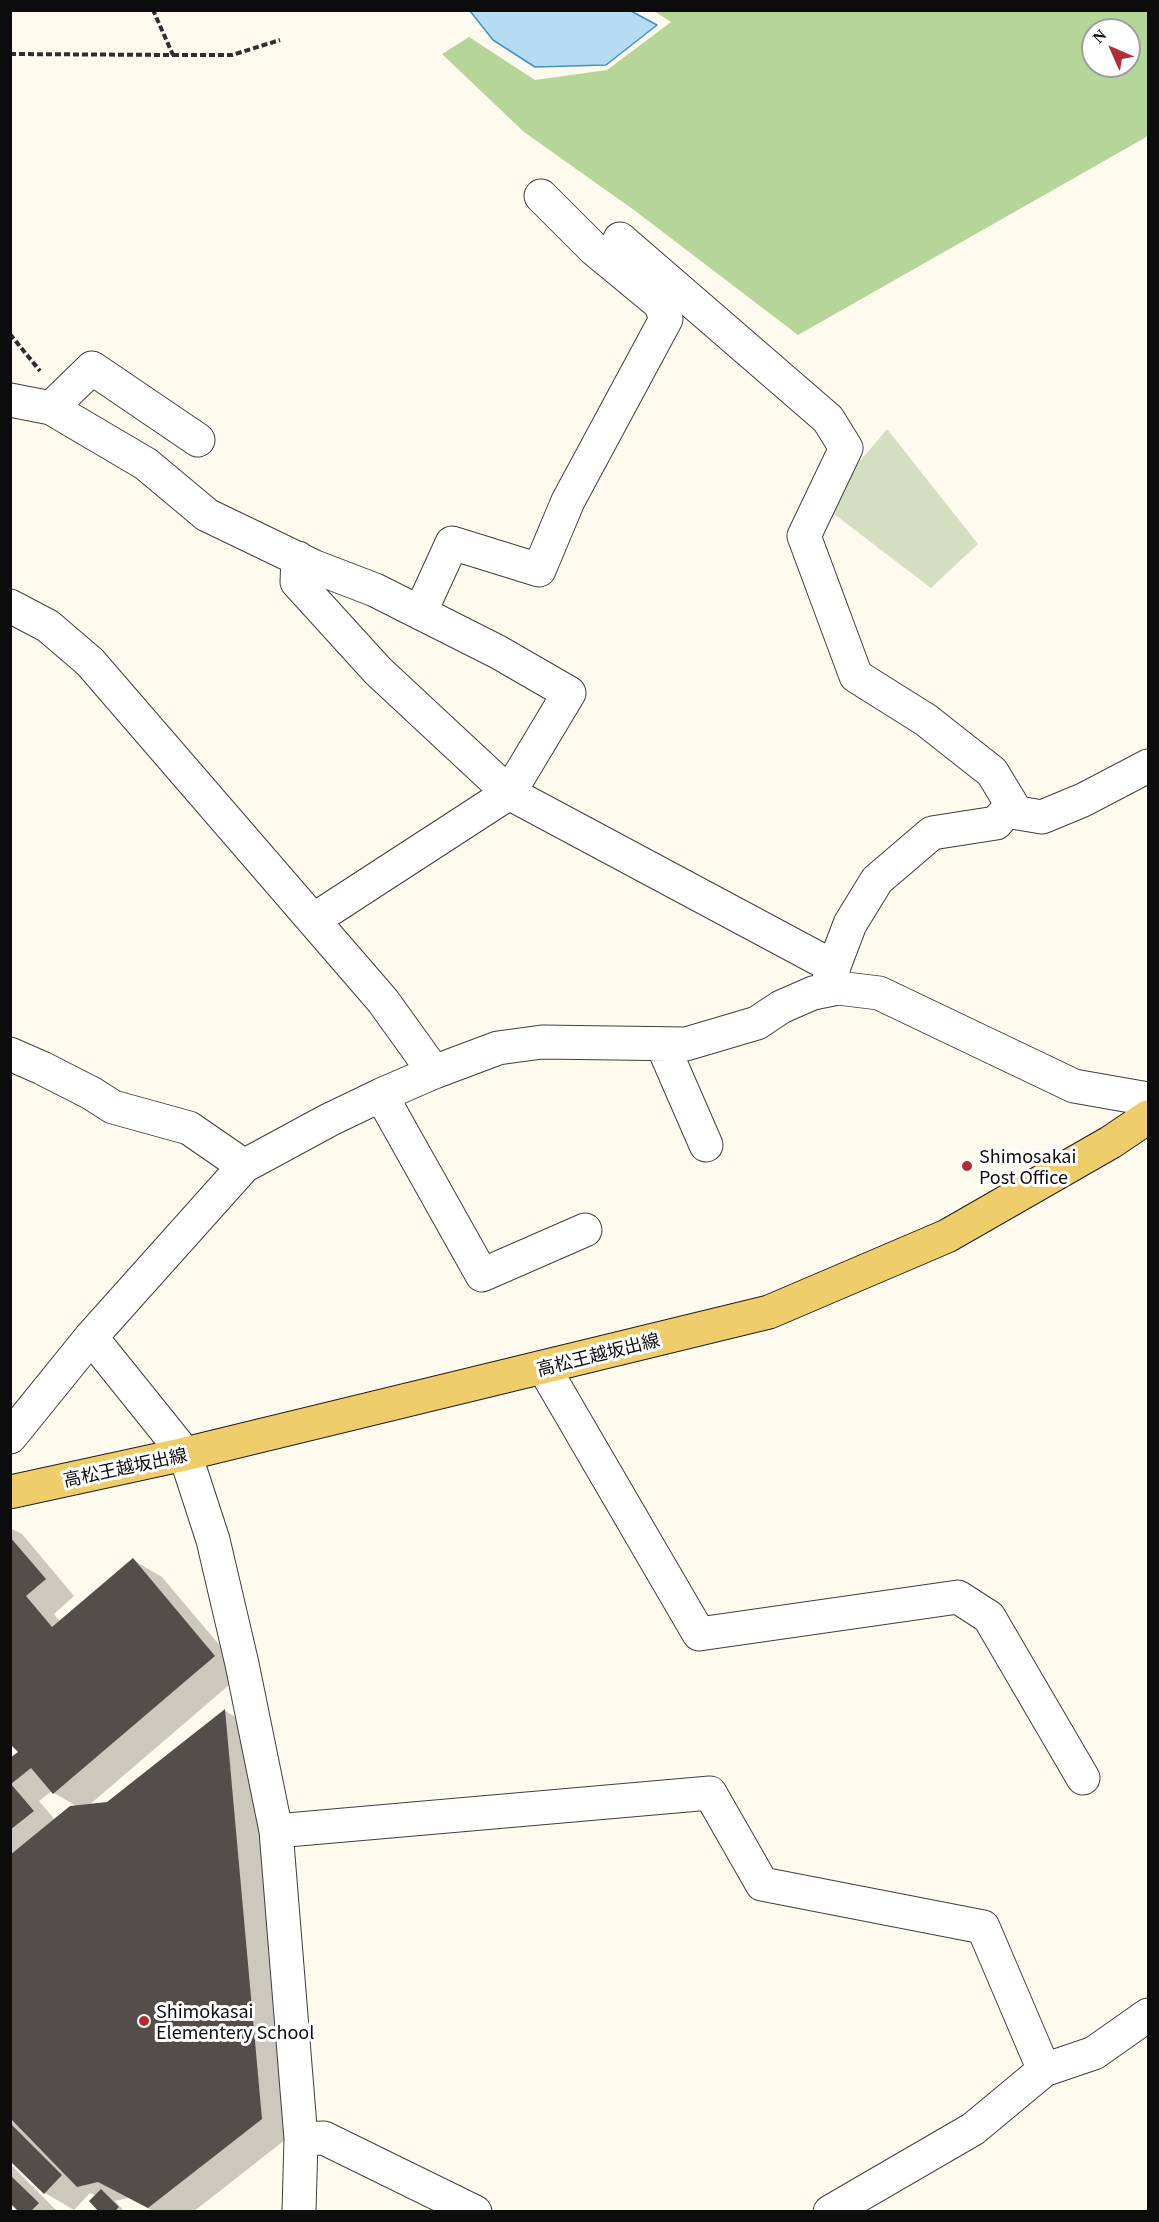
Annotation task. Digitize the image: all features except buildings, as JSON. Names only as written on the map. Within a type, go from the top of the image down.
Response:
[{"type":"main road","name":"高松王越坂出線","points":[[10,1492],[185,1454],[769,1312],[947,1236],[1149,1118]]},
{"type":"street","points":[[10,1437],[91,1337],[244,1166],[329,1119],[434,1072],[498,1048],[542,1042],[686,1044],[757,1023],[781,1007],[813,993],[830,979],[850,924],[877,880],[933,833],[996,824],[1012,805],[992,772],[926,720],[856,676],[804,536],[846,448],[828,419],[668,295],[594,249],[541,196]]},
{"type":"street","points":[[620,239],[668,295]]},
{"type":"street","points":[[420,613],[452,543],[539,570],[568,501],[666,319],[662,308],[668,295]]},
{"type":"street","points":[[56,403],[93,368],[198,440]]},
{"type":"street","points":[[10,400],[56,403],[146,464],[207,515],[298,558],[375,590],[498,652],[569,693],[509,793],[315,919]]},
{"type":"street","points":[[298,558],[297,582],[378,671],[509,793],[830,979],[838,988],[879,993],[1074,1086],[1149,1099]]},
{"type":"street","points":[[10,606],[48,626],[90,663],[315,919],[383,1000],[434,1072]]},
{"type":"street","points":[[1006,811],[1042,817],[1083,800],[1149,766]]},
{"type":"street","points":[[662,1044],[706,1145]]},
{"type":"street","points":[[10,1054],[72,1083],[113,1107],[189,1128],[244,1166]]},
{"type":"street","points":[[381,1095],[482,1275],[585,1230]]},
{"type":"street","points":[[91,1337],[185,1454],[213,1540],[242,1664],[276,1831],[301,2139],[299,2211]]},
{"type":"street","points":[[544,1368],[699,1634],[958,1597],[989,1617],[1083,1778]]},
{"type":"street","points":[[276,1831],[710,1793],[762,1884],[983,1927],[1044,2070]]},
{"type":"street","points":[[830,2211],[973,2129],[1044,2070],[1094,2053],[1149,2015]]},
{"type":"street","points":[[301,2139],[324,2138],[475,2211]]},
{"type":"path","points":[[153,10],[174,55]]},
{"type":"path","points":[[10,54],[232,55],[280,40]]},
{"type":"path","points":[[10,334],[56,403]]},
{"type":"green space","points":[[654,11],[1148,11],[1148,136],[798,335],[634,210],[524,132],[442,54],[469,37],[535,80],[607,70],[671,22]]},
{"type":"green space","points":[[887,429],[978,544],[931,588],[830,511],[851,472]]},
{"type":"water","points":[[470,11],[631,11],[657,25],[606,65],[535,67],[493,40]]},
{"type":"place","name":"Shimosakai Post Office","points":[[967,1166]]},
{"type":"place","name":"Shimokasai Elementery School","points":[[144,2021]]}]
